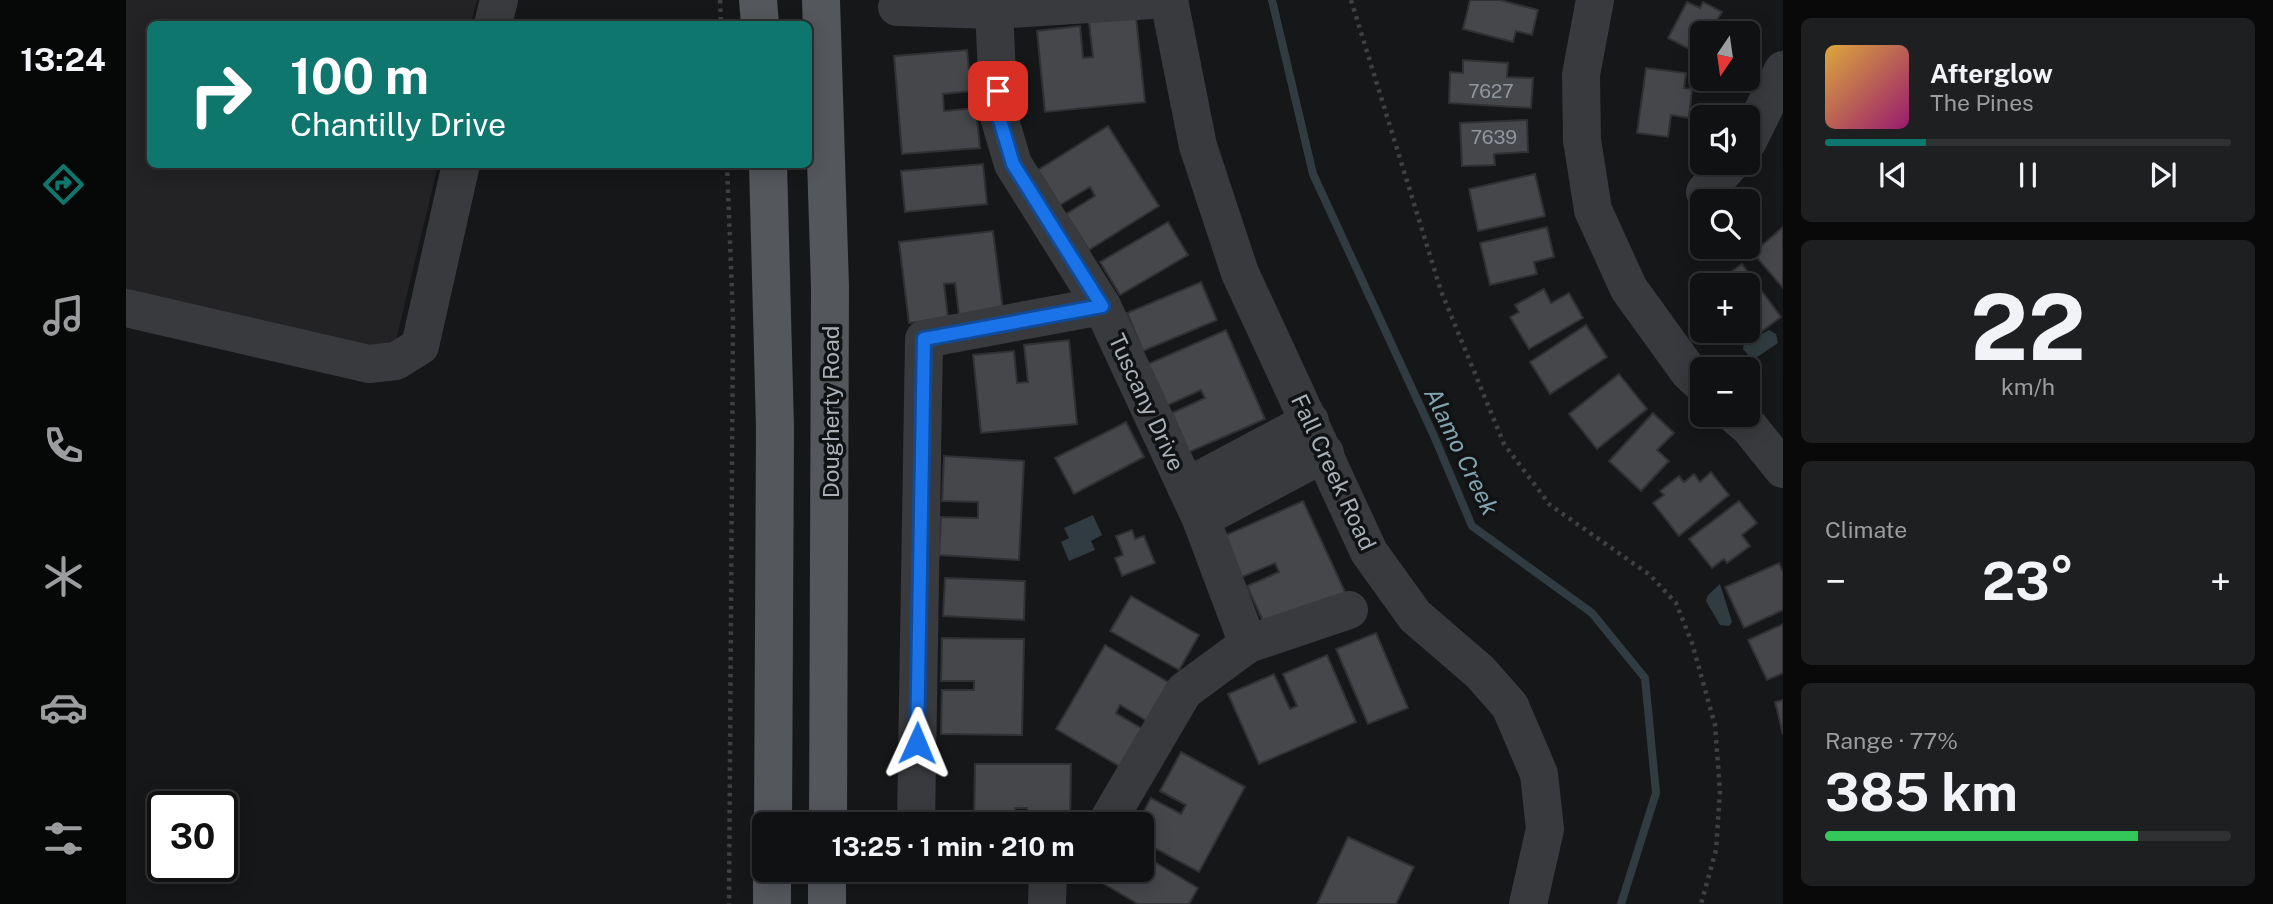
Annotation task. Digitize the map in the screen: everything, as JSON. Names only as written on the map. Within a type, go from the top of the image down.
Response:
[{"type":"main road","points":[[758,0],[760,21]]},
{"type":"main road","name":"Dougherty Road","points":[[821,0],[830,288],[828,812]]},
{"type":"main road","points":[[768,168],[775,428],[773,812]]},
{"type":"main road","points":[[772,882],[772,904]]},
{"type":"main road","points":[[827,882],[827,904]]},
{"type":"street","points":[[494,21],[499,0]]},
{"type":"street","points":[[897,7],[994,10],[1151,0]]},
{"type":"street","name":"Fall Creek Road","points":[[1169,0],[1198,146],[1240,273],[1369,552],[1415,615],[1480,672],[1510,706],[1539,774],[1545,830],[1528,904]]},
{"type":"street","points":[[1595,0],[1581,75],[1582,140],[1594,210],[1629,289],[1690,373]]},
{"type":"street","name":"Tuscany Drive","points":[[994,10],[999,117],[1013,164],[1102,306],[1193,503],[1248,644]]},
{"type":"street","points":[[1760,117],[1783,70]]},
{"type":"street","points":[[126,308],[369,364],[396,361],[420,346],[460,168]]},
{"type":"street","points":[[1707,189],[1720,175]]},
{"type":"street","points":[[916,812],[924,339],[1102,306]]},
{"type":"street","points":[[1749,427],[1783,470]]},
{"type":"street","points":[[1193,503],[1317,437]]},
{"type":"street","points":[[1113,812],[1184,691],[1248,644],[1349,610]]},
{"type":"street","points":[[1047,904],[1048,882]]},
{"type":"path","points":[[720,0],[721,21]]},
{"type":"path","points":[[1351,0],[1441,291],[1504,444],[1550,505],[1650,575],[1676,603],[1692,643],[1715,725],[1720,791],[1716,850],[1701,904]]},
{"type":"path","points":[[727,168],[733,319],[729,904]]},
{"type":"shaded area","points":[[126,0],[477,0],[472,21],[147,21],[147,168],[437,168],[391,361],[126,298]]},
{"type":"shaded area","points":[[1769,330],[1776,334],[1778,343],[1757,357],[1750,357],[1743,349],[1744,343],[1760,343],[1760,335]]},
{"type":"shaded area","points":[[1093,515],[1102,535],[1091,541],[1095,550],[1069,561],[1061,542],[1069,538],[1064,528]]},
{"type":"shaded area","points":[[1720,584],[1732,622],[1729,626],[1720,625],[1706,601],[1708,595]]},
{"type":"building","points":[[1470,0],[1500,0],[1538,10],[1532,35],[1516,31],[1513,42],[1463,29]]},
{"type":"building","points":[[1687,2],[1700,8],[1703,2],[1722,12],[1717,21],[1690,21],[1690,49],[1668,38]]},
{"type":"building","points":[[1136,17],[1145,102],[1045,112],[1037,31],[1080,26],[1083,58],[1093,57],[1089,22]]},
{"type":"building","points":[[967,50],[971,91],[943,94],[944,111],[976,108],[980,148],[902,154],[894,56]]},
{"type":"building","points":[[1463,60],[1508,63],[1507,77],[1533,78],[1531,108],[1449,103],[1450,72],[1463,73]]},
{"type":"building","points":[[1646,68],[1686,73],[1684,88],[1692,91],[1689,118],[1671,115],[1668,137],[1637,133]]},
{"type":"building","points":[[1527,120],[1528,152],[1494,154],[1495,165],[1462,166],[1460,123]]},
{"type":"building","points":[[1108,126],[1159,206],[1089,250],[1066,214],[1095,196],[1090,187],[1060,205],[1038,170]]},
{"type":"building","points":[[983,164],[987,204],[905,212],[901,171]]},
{"type":"building","points":[[1535,174],[1545,216],[1478,231],[1469,189]]},
{"type":"building","points":[[1168,222],[1188,255],[1120,295],[1100,262]]},
{"type":"building","points":[[1547,227],[1554,257],[1534,262],[1537,274],[1490,285],[1480,243]]},
{"type":"building","points":[[1783,227],[1783,288],[1758,259],[1760,247]]},
{"type":"building","points":[[993,231],[1003,310],[959,315],[955,283],[944,284],[948,318],[909,323],[899,242]]},
{"type":"building","points":[[1742,264],[1749,273],[1729,273]]},
{"type":"building","points":[[1201,282],[1217,320],[1143,351],[1127,313]]},
{"type":"building","points":[[1760,288],[1781,317],[1760,333]]},
{"type":"building","points":[[1544,289],[1551,303],[1569,293],[1583,318],[1529,349],[1510,317],[1519,312],[1515,305]]},
{"type":"building","points":[[1586,325],[1607,357],[1550,394],[1530,362]]},
{"type":"building","points":[[1226,330],[1265,419],[1189,452],[1172,413],[1205,398],[1201,390],[1166,406],[1148,364]]},
{"type":"building","points":[[1069,340],[1077,424],[981,433],[973,355],[1014,351],[1017,383],[1028,382],[1024,345]]},
{"type":"building","points":[[1619,374],[1647,409],[1597,449],[1569,414]]},
{"type":"building","points":[[1653,413],[1674,433],[1657,450],[1669,461],[1641,491],[1609,461]]},
{"type":"building","points":[[1126,422],[1144,457],[1074,494],[1055,458]]},
{"type":"building","points":[[944,456],[1024,461],[1019,560],[939,555],[941,517],[978,518],[978,502],[942,501]]},
{"type":"building","points":[[1711,472],[1729,495],[1679,536],[1653,503],[1664,495],[1660,491],[1679,476],[1684,482],[1694,474],[1700,482]]},
{"type":"building","points":[[1303,501],[1346,594],[1267,630],[1247,586],[1279,572],[1275,563],[1242,577],[1224,536]]},
{"type":"building","points":[[1739,501],[1757,523],[1742,535],[1750,546],[1727,563],[1724,559],[1712,568],[1689,539]]},
{"type":"building","points":[[1132,530],[1135,539],[1144,536],[1155,563],[1122,576],[1115,558],[1123,555],[1116,536]]},
{"type":"building","points":[[1779,563],[1783,572],[1783,610],[1744,628],[1725,587]]},
{"type":"building","points":[[945,578],[1025,581],[1024,620],[943,616]]},
{"type":"building","points":[[1131,596],[1199,635],[1179,670],[1110,631]]},
{"type":"building","points":[[1783,624],[1783,673],[1767,680],[1748,640]]},
{"type":"building","points":[[1376,633],[1408,708],[1368,724],[1336,649]]},
{"type":"building","points":[[942,638],[1024,639],[1022,735],[941,734],[942,690],[974,690],[974,681],[941,681]]},
{"type":"building","points":[[1105,645],[1175,686],[1152,724],[1120,705],[1116,713],[1146,731],[1124,769],[1056,729]]},
{"type":"building","points":[[1327,655],[1356,722],[1259,764],[1228,694],[1274,674],[1290,709],[1297,706],[1283,674]]},
{"type":"building","points":[[1783,700],[1783,735],[1775,702]]},
{"type":"building","points":[[1181,752],[1245,787],[1199,872],[1154,848],[1154,812],[1143,812],[1151,798],[1181,814],[1186,805],[1160,791]]},
{"type":"building","points":[[975,764],[1071,764],[1070,812],[1027,812],[1027,808],[1015,808],[1015,812],[974,812]]},
{"type":"building","points":[[1348,837],[1414,867],[1396,904],[1317,904]]},
{"type":"building","points":[[1154,862],[1198,888],[1189,904],[1138,904],[1104,884],[1154,882]]},
{"type":"waterway","name":"Alamo Creek","points":[[1272,0],[1313,174],[1434,436],[1472,526],[1592,613],[1645,678],[1656,793],[1621,904]]},
{"type":"route","points":[[917,743],[924,339],[1102,306],[1013,164],[999,117],[998,91]]}]
